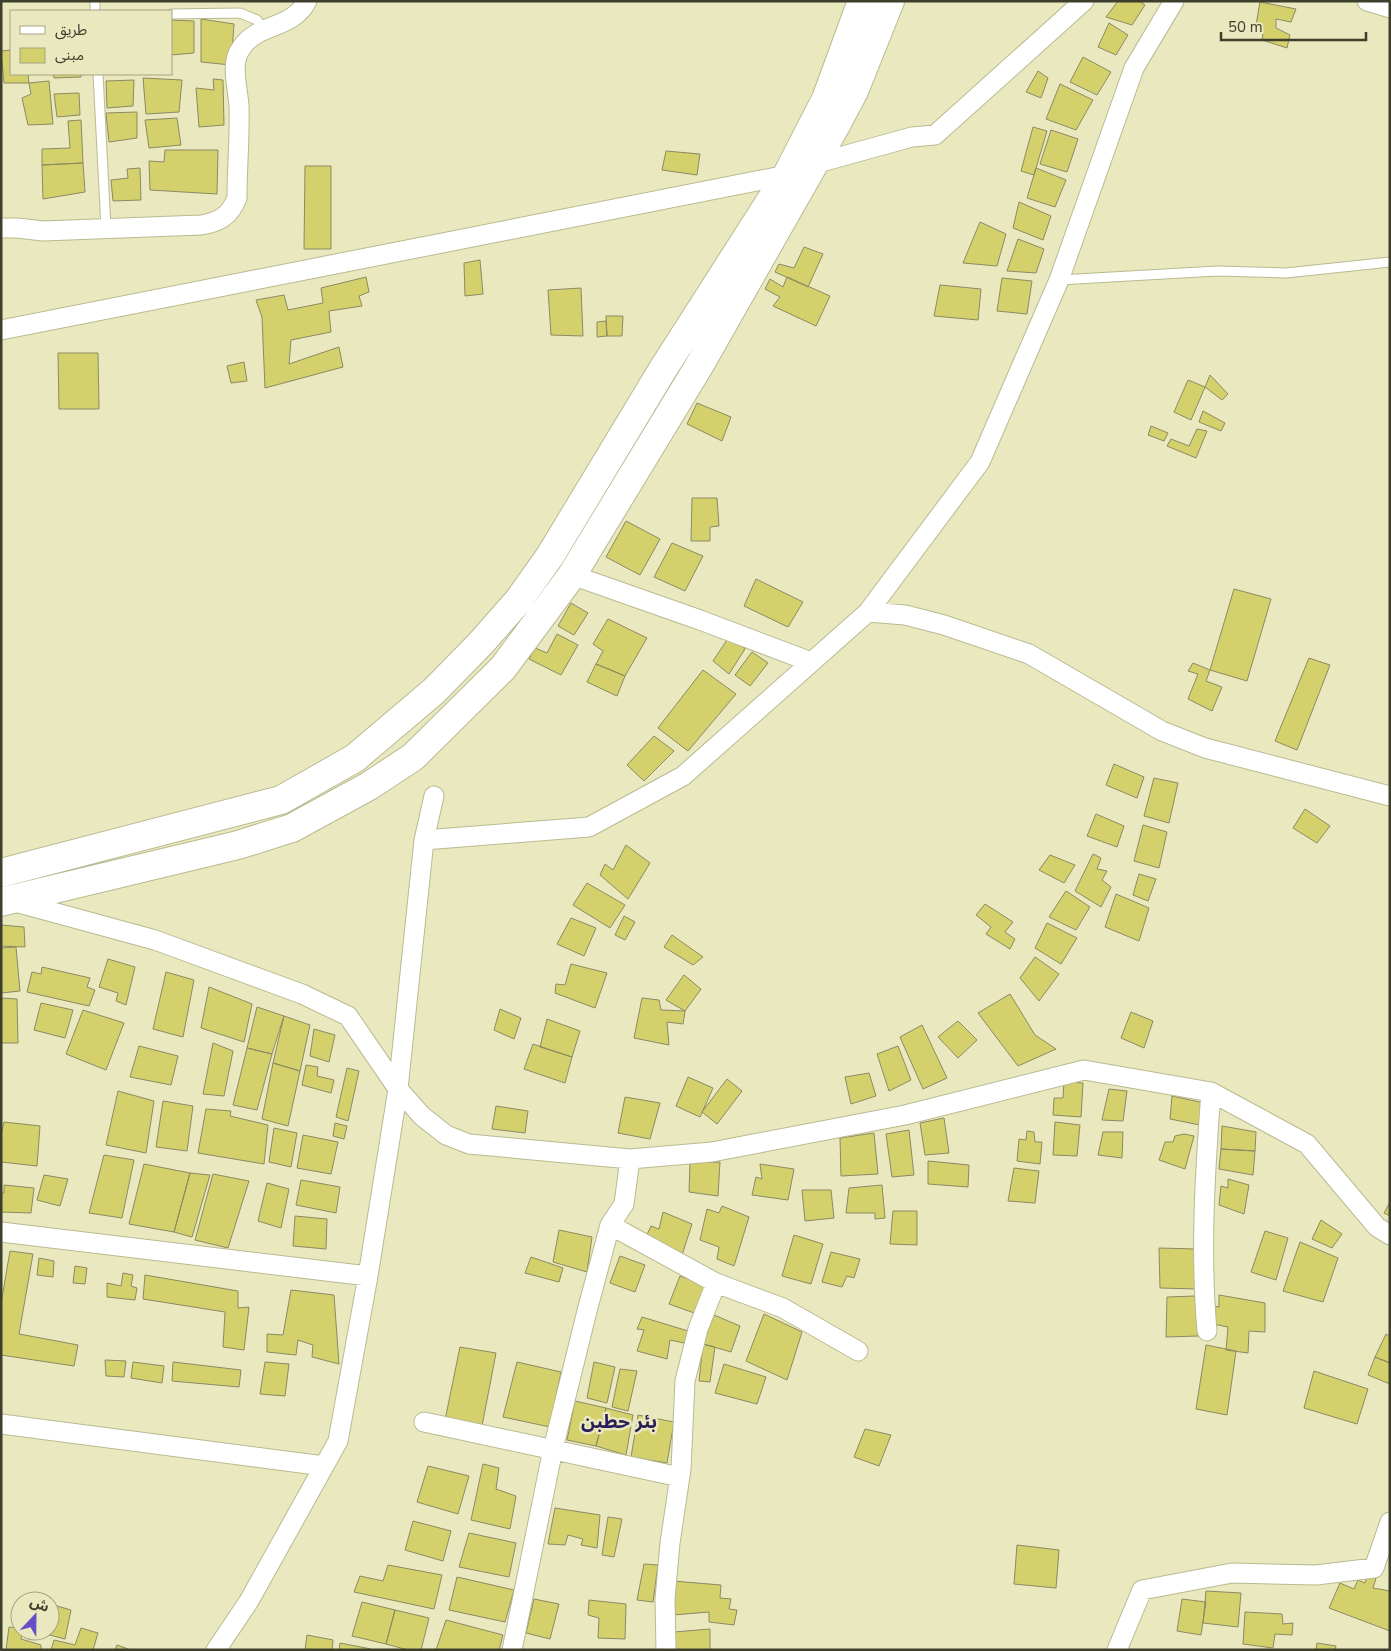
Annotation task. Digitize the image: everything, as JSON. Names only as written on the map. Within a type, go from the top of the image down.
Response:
[{"type":"main road","points":[[1,873],[281,800],[355,758],[434,691],[512,608],[550,556],[663,369],[787,175],[826,99],[862,1]]},
{"type":"main road","points":[[5,901],[238,845],[292,828],[369,786],[413,757],[454,718],[503,668],[572,575],[699,366],[814,164],[854,91],[890,1]]},
{"type":"street","points":[[1,228],[43,230],[201,225],[219,220],[227,215],[233,208],[237,198],[239,114],[236,61],[245,43],[255,35],[297,16],[307,1]]},
{"type":"street","points":[[1,330],[787,175],[814,164],[912,137],[935,135],[1084,1]]},
{"type":"street","points":[[424,840],[589,828],[683,776],[868,612],[980,462],[1059,280],[1134,68],[1174,1]]},
{"type":"street","points":[[1367,1],[1390,8]]},
{"type":"street","points":[[572,575],[811,662]]},
{"type":"street","points":[[868,612],[913,617],[944,625],[1029,654],[1162,731],[1206,748],[1390,796]]},
{"type":"street","points":[[216,1650],[249,1601],[338,1441],[368,1276],[398,1089],[424,840],[434,796]]},
{"type":"street","points":[[5,901],[155,940],[302,994],[348,1016],[398,1089],[422,1116],[446,1136],[469,1144],[630,1159],[712,1152],[904,1115],[1084,1070],[1211,1092],[1306,1144],[1377,1227],[1390,1235]]},
{"type":"street","points":[[1207,1331],[1204,1295],[1204,1197],[1211,1092]]},
{"type":"street","points":[[512,1650],[553,1449],[610,1224],[624,1204],[630,1159]]},
{"type":"street","points":[[610,1224],[716,1283],[783,1308],[858,1350]]},
{"type":"street","points":[[1,1232],[368,1276]]},
{"type":"street","points":[[666,1650],[665,1600],[670,1543],[680,1477],[685,1381],[698,1329],[716,1283]]},
{"type":"street","points":[[424,1422],[680,1477]]},
{"type":"street","points":[[1,1424],[324,1466]]},
{"type":"street","points":[[1116,1650],[1142,1590],[1232,1572],[1316,1575],[1374,1568],[1390,1522]]},
{"type":"lane","points":[[172,14],[240,13],[257,20],[265,30]]},
{"type":"lane","points":[[98,75],[106,228]]},
{"type":"lane","points":[[1059,280],[1217,271],[1286,273],[1390,262]]},
{"type":"building","points":[[1118,1],[1139,1],[1145,5],[1132,25],[1106,17]]},
{"type":"building","points":[[1260,2],[1296,9],[1291,22],[1276,19],[1276,28],[1290,35],[1287,48],[1262,40],[1263,34],[1255,31]]},
{"type":"building","points":[[201,19],[234,24],[231,65],[201,62]]},
{"type":"building","points":[[172,20],[194,21],[194,53],[172,55]]},
{"type":"building","points":[[1109,23],[1128,35],[1116,55],[1098,47]]},
{"type":"building","points":[[10,50],[10,75],[28,75],[29,83],[4,83],[1,51]]},
{"type":"building","points":[[1083,57],[1111,72],[1097,95],[1070,82]]},
{"type":"building","points":[[1038,71],[1048,78],[1041,98],[1026,92]]},
{"type":"building","points":[[53,75],[81,75],[81,77],[54,78]]},
{"type":"building","points":[[143,78],[182,80],[179,112],[146,114]]},
{"type":"building","points":[[213,79],[223,80],[224,125],[199,127],[196,88],[214,90]]},
{"type":"building","points":[[134,80],[133,106],[107,108],[106,81]]},
{"type":"building","points":[[49,81],[53,124],[28,125],[22,98],[31,94],[29,83]]},
{"type":"building","points":[[1060,84],[1093,100],[1076,130],[1046,119]]},
{"type":"building","points":[[79,93],[80,115],[57,117],[54,94]]},
{"type":"building","points":[[137,112],[137,138],[109,142],[106,113]]},
{"type":"building","points":[[177,118],[181,145],[149,148],[145,120]]},
{"type":"building","points":[[81,120],[83,163],[42,165],[42,149],[70,148],[68,121]]},
{"type":"building","points":[[1033,127],[1047,131],[1034,175],[1021,171]]},
{"type":"building","points":[[1051,130],[1078,139],[1067,172],[1040,164]]},
{"type":"building","points":[[165,150],[218,150],[217,194],[150,190],[149,161],[164,162]]},
{"type":"building","points":[[666,151],[700,154],[697,175],[662,170]]},
{"type":"building","points":[[83,163],[85,192],[43,199],[42,165]]},
{"type":"building","points":[[305,166],[331,166],[331,249],[304,249]]},
{"type":"building","points":[[140,168],[141,200],[113,201],[111,180],[128,178],[127,169]]},
{"type":"building","points":[[1036,168],[1066,180],[1055,207],[1027,198]]},
{"type":"building","points":[[1019,202],[1051,216],[1043,240],[1013,228]]},
{"type":"building","points":[[980,222],[1006,234],[997,266],[963,263]]},
{"type":"building","points":[[1018,239],[1044,249],[1036,273],[1007,271]]},
{"type":"building","points":[[804,247],[823,254],[808,287],[775,272],[779,264],[794,268]]},
{"type":"building","points":[[480,260],[483,294],[465,296],[464,263]]},
{"type":"building","points":[[366,277],[369,292],[359,296],[362,306],[329,311],[331,332],[291,340],[289,364],[339,347],[343,367],[265,388],[262,317],[256,300],[284,295],[288,310],[323,303],[321,288]]},
{"type":"building","points":[[787,277],[830,296],[816,326],[773,306],[780,297],[765,289],[770,279],[783,287]]},
{"type":"building","points":[[1002,278],[1032,281],[1027,314],[997,311]]},
{"type":"building","points":[[940,285],[981,289],[978,320],[934,316]]},
{"type":"building","points":[[581,288],[583,336],[551,335],[548,290]]},
{"type":"building","points":[[606,316],[623,316],[622,336],[607,336]]},
{"type":"building","points":[[606,321],[607,336],[597,337],[597,322]]},
{"type":"building","points":[[58,353],[98,353],[99,409],[59,409]]},
{"type":"building","points":[[244,362],[247,381],[231,383],[227,366]]},
{"type":"building","points":[[1210,375],[1228,394],[1222,400],[1205,387]]},
{"type":"building","points":[[1188,380],[1205,387],[1191,420],[1174,412]]},
{"type":"building","points":[[697,403],[731,417],[722,441],[687,424]]},
{"type":"building","points":[[1203,411],[1225,423],[1221,431],[1199,422]]},
{"type":"building","points":[[1151,426],[1168,433],[1164,441],[1148,435]]},
{"type":"building","points":[[1197,429],[1207,431],[1196,458],[1167,446],[1171,439],[1189,446]]},
{"type":"building","points":[[692,498],[717,498],[719,526],[710,527],[710,541],[691,541]]},
{"type":"building","points":[[626,521],[660,539],[640,575],[606,557]]},
{"type":"building","points":[[672,543],[703,556],[685,591],[654,577]]},
{"type":"building","points":[[756,579],[803,602],[788,627],[744,606]]},
{"type":"building","points":[[1234,589],[1271,599],[1247,681],[1210,670]]},
{"type":"building","points":[[571,603],[588,613],[574,635],[558,626]]},
{"type":"building","points":[[608,619],[647,638],[625,676],[596,664],[603,651],[593,644]]},
{"type":"building","points":[[557,634],[578,645],[561,675],[529,659],[535,648],[547,653]]},
{"type":"building","points":[[729,637],[745,649],[729,674],[713,661]]},
{"type":"building","points":[[752,652],[768,663],[750,686],[735,675]]},
{"type":"building","points":[[1309,658],[1330,665],[1297,750],[1275,741]]},
{"type":"building","points":[[1193,663],[1210,670],[1206,681],[1222,687],[1212,711],[1188,699],[1198,674],[1188,671]]},
{"type":"building","points":[[596,664],[625,676],[617,696],[587,682]]},
{"type":"building","points":[[703,670],[736,694],[688,751],[658,728]]},
{"type":"building","points":[[654,736],[674,751],[644,781],[627,765]]},
{"type":"building","points":[[1114,764],[1144,777],[1137,798],[1106,785]]},
{"type":"building","points":[[1154,778],[1178,783],[1169,823],[1144,816]]},
{"type":"building","points":[[1305,809],[1330,826],[1317,843],[1293,828]]},
{"type":"building","points":[[1096,814],[1124,826],[1117,847],[1087,836]]},
{"type":"building","points":[[1143,825],[1167,832],[1159,868],[1134,861]]},
{"type":"building","points":[[626,845],[650,863],[628,899],[600,875],[605,864],[613,870]]},
{"type":"building","points":[[1093,854],[1101,858],[1097,869],[1107,871],[1102,880],[1111,887],[1101,907],[1075,891]]},
{"type":"building","points":[[1050,855],[1075,865],[1064,883],[1039,870]]},
{"type":"building","points":[[1139,874],[1156,879],[1148,901],[1133,895]]},
{"type":"building","points":[[587,883],[625,905],[610,928],[573,905]]},
{"type":"building","points":[[1066,891],[1090,907],[1076,930],[1049,917]]},
{"type":"building","points":[[1116,894],[1149,908],[1139,941],[1105,927]]},
{"type":"building","points":[[985,904],[1013,922],[1005,932],[1015,939],[1010,949],[986,934],[991,927],[976,915]]},
{"type":"building","points":[[624,916],[635,922],[625,940],[615,935]]},
{"type":"building","points":[[571,918],[596,928],[584,956],[557,944]]},
{"type":"building","points":[[1047,923],[1077,938],[1061,964],[1035,948]]},
{"type":"building","points":[[1,925],[24,927],[25,947],[1,946]]},
{"type":"building","points":[[672,935],[703,957],[693,965],[664,947]]},
{"type":"building","points":[[16,947],[20,991],[1,993],[1,948]]},
{"type":"building","points":[[1035,957],[1059,974],[1039,1001],[1020,978]]},
{"type":"building","points":[[108,959],[135,967],[126,1005],[116,1001],[118,993],[99,987]]},
{"type":"building","points":[[571,964],[607,973],[595,1008],[555,993],[556,984],[565,985]]},
{"type":"building","points":[[42,967],[90,978],[87,987],[95,990],[89,1006],[27,992],[32,972],[41,974]]},
{"type":"building","points":[[166,972],[194,980],[183,1037],[153,1029]]},
{"type":"building","points":[[684,975],[701,989],[685,1011],[666,1000]]},
{"type":"building","points":[[209,987],[252,1004],[244,1042],[201,1028]]},
{"type":"building","points":[[1010,994],[1035,1035],[1056,1049],[1018,1066],[978,1013]]},
{"type":"building","points":[[1,998],[17,999],[18,1043],[1,1043]]},
{"type":"building","points":[[642,998],[659,1000],[661,1010],[685,1011],[683,1024],[667,1022],[669,1045],[634,1038]]},
{"type":"building","points":[[41,1003],[73,1010],[65,1038],[34,1030]]},
{"type":"building","points":[[257,1007],[284,1016],[272,1054],[247,1048]]},
{"type":"building","points":[[500,1009],[521,1018],[514,1039],[494,1030]]},
{"type":"building","points":[[83,1010],[124,1023],[106,1070],[66,1054]]},
{"type":"building","points":[[1131,1012],[1153,1021],[1144,1048],[1121,1038]]},
{"type":"building","points":[[284,1016],[310,1025],[300,1071],[273,1063]]},
{"type":"building","points":[[547,1019],[580,1031],[572,1057],[540,1047]]},
{"type":"building","points":[[958,1021],[977,1040],[958,1058],[938,1037]]},
{"type":"building","points":[[922,1025],[947,1078],[923,1089],[900,1037]]},
{"type":"building","points":[[314,1029],[335,1035],[329,1062],[310,1056]]},
{"type":"building","points":[[213,1043],[233,1051],[224,1096],[203,1094]]},
{"type":"building","points":[[533,1044],[572,1057],[565,1083],[524,1069]]},
{"type":"building","points":[[139,1046],[178,1056],[171,1085],[130,1077]]},
{"type":"building","points":[[898,1046],[911,1080],[889,1091],[877,1054]]},
{"type":"building","points":[[247,1048],[272,1054],[257,1110],[233,1105]]},
{"type":"building","points":[[273,1063],[300,1071],[288,1126],[262,1119]]},
{"type":"building","points":[[306,1065],[318,1067],[317,1076],[334,1080],[331,1093],[302,1085]]},
{"type":"building","points":[[347,1068],[359,1071],[348,1121],[336,1117]]},
{"type":"building","points":[[869,1073],[876,1096],[851,1104],[845,1077]]},
{"type":"building","points":[[688,1077],[713,1088],[700,1117],[676,1106]]},
{"type":"building","points":[[727,1079],[742,1091],[717,1124],[702,1112]]},
{"type":"building","points":[[1064,1082],[1083,1083],[1081,1117],[1053,1115],[1054,1098],[1063,1098]]},
{"type":"building","points":[[1109,1089],[1127,1091],[1123,1121],[1102,1120]]},
{"type":"building","points":[[118,1091],[154,1101],[146,1153],[106,1145]]},
{"type":"building","points":[[1172,1096],[1204,1103],[1200,1125],[1170,1119]]},
{"type":"building","points":[[625,1097],[660,1103],[650,1139],[618,1133]]},
{"type":"building","points":[[163,1101],[193,1106],[187,1151],[156,1147]]},
{"type":"building","points":[[496,1106],[528,1111],[525,1133],[492,1129]]},
{"type":"building","points":[[206,1109],[231,1111],[230,1116],[268,1125],[264,1164],[198,1153]]},
{"type":"building","points":[[944,1118],[949,1153],[925,1155],[920,1123]]},
{"type":"building","points":[[4,1122],[40,1126],[37,1166],[1,1162],[1,1135]]},
{"type":"building","points":[[1055,1122],[1080,1125],[1077,1156],[1053,1155]]},
{"type":"building","points":[[335,1123],[347,1126],[344,1139],[333,1136]]},
{"type":"building","points":[[1222,1126],[1256,1132],[1255,1151],[1221,1149]]},
{"type":"building","points":[[274,1128],[297,1133],[291,1167],[269,1162]]},
{"type":"building","points":[[909,1130],[914,1175],[892,1177],[886,1134]]},
{"type":"building","points":[[1027,1131],[1034,1132],[1035,1142],[1042,1142],[1040,1164],[1017,1161],[1019,1139],[1026,1140]]},
{"type":"building","points":[[1103,1132],[1123,1132],[1122,1158],[1098,1155]]},
{"type":"building","points":[[874,1133],[878,1174],[841,1176],[840,1138]]},
{"type":"building","points":[[1184,1134],[1194,1136],[1185,1169],[1159,1160],[1165,1142],[1173,1142],[1175,1136]]},
{"type":"building","points":[[303,1135],[338,1142],[331,1174],[297,1168]]},
{"type":"building","points":[[1221,1149],[1255,1151],[1253,1175],[1219,1169]]},
{"type":"building","points":[[104,1155],[134,1160],[122,1218],[89,1213]]},
{"type":"building","points":[[928,1161],[969,1165],[968,1187],[928,1184]]},
{"type":"building","points":[[720,1162],[718,1196],[689,1192],[690,1163]]},
{"type":"building","points":[[144,1164],[190,1173],[174,1232],[129,1224]]},
{"type":"building","points":[[760,1164],[794,1169],[788,1200],[752,1195],[756,1177],[762,1179]]},
{"type":"building","points":[[1014,1168],[1039,1171],[1035,1203],[1008,1201]]},
{"type":"building","points":[[190,1173],[210,1175],[192,1237],[174,1232]]},
{"type":"building","points":[[213,1174],[249,1181],[228,1248],[195,1240]]},
{"type":"building","points":[[44,1175],[68,1179],[60,1206],[37,1200]]},
{"type":"building","points":[[1228,1179],[1249,1185],[1244,1214],[1219,1205],[1221,1186],[1228,1188]]},
{"type":"building","points":[[301,1180],[340,1187],[336,1213],[296,1205]]},
{"type":"building","points":[[267,1183],[289,1189],[281,1228],[258,1221]]},
{"type":"building","points":[[4,1185],[34,1188],[31,1213],[1,1212],[1,1193],[4,1193]]},
{"type":"building","points":[[882,1185],[885,1218],[875,1219],[875,1213],[846,1213],[849,1188]]},
{"type":"building","points":[[802,1190],[831,1190],[834,1218],[805,1221]]},
{"type":"building","points":[[1390,1202],[1390,1216],[1384,1213]]},
{"type":"building","points":[[722,1206],[749,1217],[734,1266],[717,1259],[719,1247],[700,1240],[707,1209],[719,1213]]},
{"type":"building","points":[[893,1211],[917,1211],[917,1245],[890,1244]]},
{"type":"building","points":[[663,1212],[692,1224],[682,1255],[645,1239],[651,1226],[659,1229]]},
{"type":"building","points":[[295,1216],[327,1219],[326,1249],[293,1246]]},
{"type":"building","points":[[1321,1220],[1342,1234],[1332,1248],[1312,1239]]},
{"type":"building","points":[[559,1230],[592,1237],[587,1272],[553,1262]]},
{"type":"building","points":[[1265,1231],[1288,1238],[1276,1280],[1251,1272]]},
{"type":"building","points":[[794,1235],[823,1244],[811,1284],[782,1276]]},
{"type":"building","points":[[1300,1242],[1338,1258],[1323,1302],[1283,1291]]},
{"type":"building","points":[[1159,1248],[1196,1249],[1197,1289],[1160,1288]]},
{"type":"building","points":[[10,1251],[33,1254],[19,1334],[78,1345],[74,1366],[1,1355],[1,1304]]},
{"type":"building","points":[[831,1252],[860,1259],[854,1278],[847,1276],[842,1287],[822,1282]]},
{"type":"building","points":[[620,1256],[645,1265],[635,1292],[610,1283]]},
{"type":"building","points":[[531,1257],[563,1268],[559,1282],[525,1273]]},
{"type":"building","points":[[39,1258],[54,1261],[53,1277],[37,1275]]},
{"type":"building","points":[[75,1266],[87,1268],[85,1284],[73,1283]]},
{"type":"building","points":[[123,1273],[133,1275],[131,1286],[137,1288],[135,1300],[107,1297],[107,1283],[121,1286]]},
{"type":"building","points":[[145,1275],[238,1291],[238,1308],[249,1307],[244,1350],[223,1347],[225,1312],[143,1299]]},
{"type":"building","points":[[680,1276],[707,1286],[697,1314],[669,1304]]},
{"type":"building","points":[[291,1290],[334,1295],[339,1364],[312,1357],[313,1345],[298,1340],[296,1355],[267,1352],[267,1334],[283,1335]]},
{"type":"building","points":[[1219,1295],[1265,1303],[1265,1332],[1249,1331],[1248,1353],[1226,1350],[1228,1327],[1213,1324],[1213,1306],[1219,1307]]},
{"type":"building","points":[[1195,1296],[1198,1336],[1166,1337],[1167,1297]]},
{"type":"building","points":[[764,1314],[802,1332],[787,1380],[746,1361]]},
{"type":"building","points":[[714,1315],[740,1326],[731,1352],[703,1344]]},
{"type":"building","points":[[642,1317],[688,1331],[684,1343],[670,1340],[667,1359],[637,1351],[644,1330],[637,1329]]},
{"type":"building","points":[[1386,1334],[1390,1336],[1390,1363],[1375,1357]]},
{"type":"building","points":[[703,1344],[715,1347],[710,1382],[699,1381]]},
{"type":"building","points":[[1206,1345],[1236,1351],[1227,1415],[1196,1409]]},
{"type":"building","points":[[460,1347],[496,1353],[482,1426],[445,1420]]},
{"type":"building","points":[[1375,1357],[1390,1363],[1390,1384],[1368,1375]]},
{"type":"building","points":[[105,1360],[126,1361],[124,1377],[106,1376]]},
{"type":"building","points":[[133,1362],[164,1366],[162,1383],[131,1378]]},
{"type":"building","points":[[173,1362],[241,1370],[239,1387],[172,1381]]},
{"type":"building","points":[[265,1362],[289,1364],[285,1396],[260,1394]]},
{"type":"building","points":[[517,1362],[561,1372],[550,1427],[503,1417]]},
{"type":"building","points":[[594,1362],[615,1367],[607,1403],[587,1398]]},
{"type":"building","points":[[724,1364],[766,1377],[757,1404],[715,1393]]},
{"type":"building","points":[[620,1369],[637,1371],[628,1411],[612,1407]]},
{"type":"building","points":[[1314,1371],[1368,1389],[1357,1424],[1304,1408]]},
{"type":"building","points":[[575,1401],[606,1408],[596,1446],[567,1440]]},
{"type":"building","points":[[606,1408],[633,1415],[626,1455],[596,1446]]},
{"type":"building","points":[[638,1415],[674,1422],[667,1463],[631,1457]]},
{"type":"building","points":[[865,1429],[891,1435],[879,1466],[854,1457]]},
{"type":"building","points":[[483,1464],[499,1468],[496,1489],[516,1496],[510,1529],[471,1520]]},
{"type":"building","points":[[428,1466],[469,1476],[458,1514],[417,1502]]},
{"type":"building","points":[[555,1508],[600,1515],[597,1548],[581,1545],[583,1539],[568,1535],[565,1545],[548,1544]]},
{"type":"building","points":[[608,1517],[622,1519],[614,1557],[602,1555]]},
{"type":"building","points":[[413,1521],[451,1531],[443,1561],[405,1550]]},
{"type":"building","points":[[469,1533],[516,1543],[509,1577],[459,1567]]},
{"type":"building","points":[[1017,1545],[1059,1550],[1056,1588],[1014,1584]]},
{"type":"building","points":[[644,1564],[658,1565],[653,1602],[637,1600]]},
{"type":"building","points":[[388,1565],[442,1575],[434,1609],[354,1592],[360,1576],[383,1581]]},
{"type":"building","points":[[1368,1575],[1376,1578],[1373,1588],[1390,1591],[1390,1631],[1329,1608],[1340,1583],[1354,1589],[1358,1580],[1365,1583]]},
{"type":"building","points":[[457,1577],[514,1590],[505,1622],[449,1610]]},
{"type":"building","points":[[673,1581],[721,1585],[720,1598],[731,1599],[729,1609],[737,1610],[734,1625],[709,1622],[709,1612],[673,1615]]},
{"type":"building","points":[[1206,1591],[1241,1593],[1238,1627],[1203,1623]]},
{"type":"building","points":[[534,1599],[559,1604],[550,1639],[526,1633]]},
{"type":"building","points":[[1182,1599],[1206,1602],[1201,1635],[1177,1631]]},
{"type":"building","points":[[589,1600],[626,1604],[625,1639],[598,1638],[599,1618],[588,1615]]},
{"type":"building","points":[[362,1602],[395,1610],[386,1644],[352,1636]]},
{"type":"building","points":[[60,1607],[71,1610],[65,1639],[60,1638]]},
{"type":"building","points":[[395,1610],[429,1618],[421,1650],[408,1650],[386,1644]]},
{"type":"building","points":[[1245,1612],[1282,1614],[1283,1624],[1293,1623],[1292,1635],[1275,1634],[1273,1648],[1243,1644]]},
{"type":"building","points":[[446,1620],[503,1635],[499,1650],[436,1650]]},
{"type":"building","points":[[9,1627],[10,1641],[28,1641],[41,1645],[41,1650],[6,1650]]},
{"type":"building","points":[[81,1628],[98,1633],[93,1650],[51,1650],[54,1641],[75,1645]]},
{"type":"building","points":[[710,1629],[710,1650],[675,1650],[674,1632]]},
{"type":"building","points":[[307,1635],[333,1640],[332,1650],[305,1650]]},
{"type":"building","points":[[340,1643],[371,1649],[371,1650],[339,1650]]},
{"type":"building","points":[[1317,1643],[1336,1646],[1335,1650],[1316,1650]]},
{"type":"building","points":[[117,1645],[131,1650],[115,1650]]},
{"type":"district","name":"بئر حطبن","points":[[619,1421]]}]
